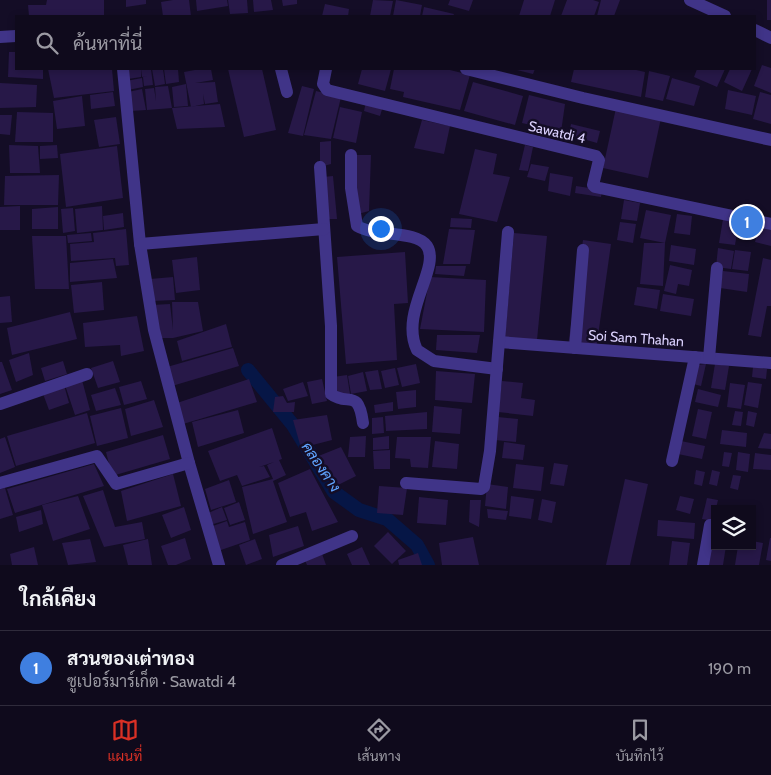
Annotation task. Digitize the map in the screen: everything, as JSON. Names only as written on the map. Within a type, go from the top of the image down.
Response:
[{"type":"street","points":[[690,0],[723,15]]},
{"type":"street","points":[[756,30],[771,38]]},
{"type":"street","points":[[0,37],[15,36]]},
{"type":"street","points":[[123,70],[140,244],[154,330],[189,463],[219,565]]},
{"type":"street","points":[[281,70],[287,92]]},
{"type":"street","name":"Sawatdi 4","points":[[326,70],[323,84],[326,90],[596,156],[599,160],[592,185],[595,187],[771,224]]},
{"type":"street","points":[[470,70],[583,98],[771,140]]},
{"type":"street","points":[[351,155],[351,188],[357,226],[371,231],[414,238],[423,242],[428,250],[430,260],[412,316],[410,331],[417,350],[434,361],[497,368]]},
{"type":"street","points":[[320,167],[331,326],[331,394],[355,401],[361,411],[363,424]]},
{"type":"street","points":[[140,244],[324,229]]},
{"type":"street","points":[[406,483],[480,489],[485,486],[490,451],[508,232]]},
{"type":"street","points":[[576,348],[583,250]]},
{"type":"street","points":[[709,358],[716,268]]},
{"type":"street","name":"Soi Sam Thahan","points":[[499,342],[771,363]]},
{"type":"street","points":[[672,461],[695,357]]},
{"type":"street","points":[[0,404],[86,374]]},
{"type":"street","points":[[0,483],[97,456],[116,484],[189,463]]},
{"type":"street","points":[[703,565],[710,525]]},
{"type":"street","points":[[289,564],[352,536]]},
{"type":"building","points":[[47,0],[104,0],[104,15],[29,15],[28,5],[46,5]]},
{"type":"building","points":[[126,0],[146,0],[146,4],[126,7]]},
{"type":"building","points":[[189,0],[191,15],[163,15],[161,2]]},
{"type":"building","points":[[196,0],[227,0],[228,6],[197,11]]},
{"type":"building","points":[[228,0],[247,0],[248,13],[230,14]]},
{"type":"building","points":[[253,0],[271,0],[273,10],[254,12]]},
{"type":"building","points":[[282,0],[297,0],[297,4],[283,6]]},
{"type":"building","points":[[373,0],[393,1],[390,15],[370,15]]},
{"type":"building","points":[[396,0],[422,5],[420,15],[393,15]]},
{"type":"building","points":[[450,0],[473,0],[469,11],[448,5]]},
{"type":"building","points":[[524,0],[555,0],[550,15],[519,15]]},
{"type":"building","points":[[567,0],[593,0],[599,2],[594,15],[561,15]]},
{"type":"building","points":[[601,0],[620,0],[614,15],[597,15]]},
{"type":"building","points":[[767,0],[771,0],[771,20],[767,20]]},
{"type":"building","points":[[325,4],[349,9],[348,15],[322,15]]},
{"type":"building","points":[[424,7],[454,14],[454,15],[422,15]]},
{"type":"building","points":[[9,52],[15,52],[15,70],[43,70],[43,79],[8,77]]},
{"type":"building","points":[[762,65],[771,68],[771,93],[754,86]]},
{"type":"building","points":[[48,70],[112,70],[114,91],[54,98]]},
{"type":"building","points":[[127,70],[141,70],[141,77],[128,79]]},
{"type":"building","points":[[141,70],[151,70],[153,85],[144,86],[143,77],[147,76],[142,77]]},
{"type":"building","points":[[152,70],[163,70],[165,84],[155,86]]},
{"type":"building","points":[[164,70],[178,70],[179,82],[166,84]]},
{"type":"building","points":[[211,70],[213,80],[195,83],[215,82],[218,102],[205,104],[203,94],[204,104],[191,107],[184,72]]},
{"type":"building","points":[[228,70],[262,70],[276,130],[244,137]]},
{"type":"building","points":[[362,70],[391,70],[385,91],[358,84]]},
{"type":"building","points":[[394,70],[450,70],[470,75],[460,110],[403,97],[404,92],[390,89]]},
{"type":"building","points":[[517,70],[535,70],[533,74]]},
{"type":"building","points":[[574,70],[636,70],[645,72],[641,97],[571,82]]},
{"type":"building","points":[[697,70],[725,70],[717,87],[694,77]]},
{"type":"building","points":[[730,70],[752,70],[742,91],[724,82]]},
{"type":"building","points":[[649,71],[670,76],[663,101],[645,97]]},
{"type":"building","points":[[142,78],[143,87],[128,90],[126,81]]},
{"type":"building","points":[[672,78],[700,86],[694,106],[666,99]]},
{"type":"building","points":[[473,82],[523,96],[515,125],[464,111]]},
{"type":"building","points":[[0,83],[37,85],[36,107],[0,108]]},
{"type":"building","points":[[186,84],[188,106],[174,107],[172,87]]},
{"type":"building","points":[[168,86],[172,108],[147,110],[145,89],[154,88],[156,101],[155,87]]},
{"type":"building","points":[[302,86],[314,89],[303,136],[288,133]]},
{"type":"building","points":[[142,89],[146,110],[131,111],[128,92]]},
{"type":"building","points":[[728,90],[756,96],[752,115],[725,109]]},
{"type":"building","points":[[316,91],[341,97],[331,139],[304,135]]},
{"type":"building","points":[[113,92],[115,106],[91,109],[90,95]]},
{"type":"building","points":[[760,92],[771,95],[771,124],[753,119]]},
{"type":"building","points":[[529,95],[565,104],[561,132],[522,123]]},
{"type":"building","points":[[82,96],[85,126],[57,129],[53,101]]},
{"type":"building","points":[[366,102],[383,106],[380,116],[364,111]]},
{"type":"building","points":[[220,104],[225,127],[177,129],[172,108]]},
{"type":"building","points":[[340,107],[362,112],[356,143],[333,138]]},
{"type":"building","points":[[616,108],[661,118],[648,178],[603,168]]},
{"type":"building","points":[[17,112],[53,113],[53,142],[15,142]]},
{"type":"building","points":[[0,115],[12,115],[10,135],[0,134]]},
{"type":"building","points":[[116,117],[120,144],[99,147],[94,120]]},
{"type":"building","points":[[422,120],[450,126],[444,154],[414,148]]},
{"type":"building","points":[[571,124],[600,131],[597,143],[569,135]]},
{"type":"building","points":[[331,141],[331,164],[320,167],[320,142]]},
{"type":"building","points":[[9,145],[38,146],[40,173],[10,173]]},
{"type":"building","points":[[57,145],[58,158],[40,159],[40,146]]},
{"type":"building","points":[[525,145],[533,147],[528,171],[519,170]]},
{"type":"building","points":[[117,146],[123,198],[66,207],[60,154]]},
{"type":"building","points":[[475,149],[497,154],[493,174],[510,177],[497,222],[459,214]]},
{"type":"building","points":[[351,155],[371,155],[369,211],[358,214]]},
{"type":"building","points":[[531,164],[549,167],[545,181],[527,177]]},
{"type":"building","points":[[550,173],[573,177],[570,196],[548,191]]},
{"type":"building","points":[[59,175],[58,205],[4,205],[5,176]]},
{"type":"building","points":[[333,176],[337,219],[325,219],[323,177]]},
{"type":"building","points":[[576,186],[602,190],[601,197],[575,193]]},
{"type":"building","points":[[624,200],[640,203],[637,221],[621,219]]},
{"type":"building","points":[[20,206],[20,230],[0,230],[0,207]]},
{"type":"building","points":[[102,206],[103,230],[77,233],[75,209]]},
{"type":"building","points":[[58,207],[58,229],[32,229],[32,209]]},
{"type":"building","points":[[73,208],[75,231],[63,233],[61,209]]},
{"type":"building","points":[[646,210],[671,215],[665,243],[640,238]]},
{"type":"building","points":[[123,213],[124,227],[104,230],[103,216]]},
{"type":"building","points":[[677,214],[692,216],[690,235],[674,233]]},
{"type":"building","points":[[451,218],[472,219],[471,228],[450,227]]},
{"type":"building","points":[[723,219],[739,221],[735,245],[719,243]]},
{"type":"building","points":[[620,222],[636,224],[633,243],[617,240]]},
{"type":"building","points":[[759,224],[771,227],[771,246],[755,242]]},
{"type":"building","points":[[126,229],[129,265],[116,266],[115,258],[71,261],[70,244],[94,242],[93,233]]},
{"type":"building","points":[[449,229],[475,230],[470,264],[443,264]]},
{"type":"building","points":[[91,233],[92,241],[68,243],[67,235]]},
{"type":"building","points":[[514,233],[547,236],[537,340],[505,338]]},
{"type":"building","points":[[32,236],[66,236],[69,289],[35,289]]},
{"type":"building","points":[[583,240],[611,244],[596,350],[568,346]]},
{"type":"building","points":[[644,243],[665,243],[663,286],[640,284]]},
{"type":"building","points":[[671,245],[696,249],[694,265],[669,261]]},
{"type":"building","points":[[718,248],[734,251],[731,269],[716,267]]},
{"type":"building","points":[[735,250],[751,252],[748,271],[732,269]]},
{"type":"building","points":[[405,252],[408,303],[394,304],[397,360],[346,364],[337,257]]},
{"type":"building","points":[[197,257],[200,290],[176,293],[172,260]]},
{"type":"building","points":[[763,258],[771,260],[771,306],[767,306],[761,337],[748,335]]},
{"type":"building","points":[[113,259],[117,278],[70,282],[70,263]]},
{"type":"building","points":[[670,265],[692,270],[689,286],[678,284],[676,294],[664,291]]},
{"type":"building","points":[[436,266],[466,266],[464,276],[435,274]]},
{"type":"building","points":[[723,271],[749,274],[747,292],[720,288]]},
{"type":"building","points":[[173,277],[175,300],[152,301],[150,279]]},
{"type":"building","points":[[430,277],[486,280],[484,332],[420,329]]},
{"type":"building","points":[[102,282],[104,310],[74,313],[71,285]]},
{"type":"building","points":[[637,287],[660,290],[657,309],[634,305]]},
{"type":"building","points":[[663,294],[694,299],[691,316],[660,311]]},
{"type":"building","points":[[10,296],[12,322],[0,323],[0,297]]},
{"type":"building","points":[[172,302],[198,302],[203,331],[173,338],[159,338],[152,305],[170,304],[173,330]]},
{"type":"building","points":[[70,312],[77,339],[12,355],[7,328]]},
{"type":"building","points":[[137,316],[144,351],[121,356],[120,345],[85,347],[83,323]]},
{"type":"building","points":[[226,324],[232,347],[182,361],[177,341]]},
{"type":"building","points":[[437,335],[480,335],[477,353],[436,350]]},
{"type":"building","points":[[233,348],[239,366],[172,386],[167,367]]},
{"type":"building","points":[[29,353],[33,375],[16,382],[9,360]]},
{"type":"building","points":[[63,361],[67,374],[45,381],[41,368]]},
{"type":"building","points":[[113,361],[120,382],[98,388],[91,368]]},
{"type":"building","points":[[0,362],[2,362],[12,390],[0,394]]},
{"type":"building","points":[[416,364],[420,383],[402,387],[397,368]]},
{"type":"building","points":[[706,364],[701,386],[693,384],[697,365]]},
{"type":"building","points":[[715,364],[729,366],[725,390],[711,388]]},
{"type":"building","points":[[753,367],[767,369],[766,379],[752,377]]},
{"type":"building","points":[[395,368],[399,385],[385,388],[381,371]]},
{"type":"building","points":[[378,370],[382,389],[370,390],[365,372]]},
{"type":"building","points":[[436,371],[475,374],[472,403],[435,400]]},
{"type":"building","points":[[363,372],[367,391],[351,394],[348,376]]},
{"type":"building","points":[[347,375],[350,394],[336,397],[333,377]]},
{"type":"building","points":[[249,379],[257,402],[183,424],[177,403]]},
{"type":"building","points":[[322,379],[327,401],[312,404],[307,382]]},
{"type":"building","points":[[82,380],[90,410],[75,415],[65,385]]},
{"type":"building","points":[[141,381],[147,399],[124,405],[119,387]]},
{"type":"building","points":[[502,381],[523,383],[521,398],[535,400],[533,416],[498,412]]},
{"type":"building","points":[[303,382],[308,396],[288,401],[283,389]]},
{"type":"building","points":[[748,382],[762,384],[758,408],[744,405]]},
{"type":"building","points":[[730,383],[745,385],[741,409],[727,407]]},
{"type":"building","points":[[64,385],[69,403],[49,410],[42,391]]},
{"type":"building","points":[[115,388],[121,405],[96,411],[91,395]]},
{"type":"building","points":[[698,389],[721,395],[718,407],[695,402]]},
{"type":"building","points":[[416,390],[416,407],[398,409],[396,392]]},
{"type":"building","points":[[283,396],[287,403],[295,402],[294,412],[273,412],[275,397]]},
{"type":"building","points":[[154,400],[163,427],[131,436],[125,409]]},
{"type":"building","points":[[393,402],[393,411],[375,413],[374,405]]},
{"type":"building","points":[[434,406],[462,409],[460,434],[432,432]]},
{"type":"building","points":[[121,408],[128,438],[97,446],[90,416]]},
{"type":"building","points":[[698,409],[712,412],[706,439],[692,436]]},
{"type":"building","points":[[238,410],[244,433],[198,447],[192,422]]},
{"type":"building","points":[[735,411],[743,412],[741,426],[732,425]]},
{"type":"building","points":[[748,411],[757,413],[754,427],[746,425]]},
{"type":"building","points":[[427,412],[427,429],[386,431],[385,416]]},
{"type":"building","points":[[87,413],[95,443],[16,466],[7,436]]},
{"type":"building","points":[[327,415],[332,440],[301,448],[293,420]]},
{"type":"building","points":[[383,417],[384,433],[372,434],[372,418]]},
{"type":"building","points":[[498,417],[518,419],[516,442],[495,440]]},
{"type":"building","points":[[272,428],[282,459],[279,460],[286,475],[273,481],[287,522],[253,534],[242,487],[273,479],[267,465],[274,462],[259,467],[264,466],[270,477],[242,486],[237,475],[220,481],[208,451]]},
{"type":"building","points":[[722,430],[747,433],[746,447],[720,444]]},
{"type":"building","points":[[764,433],[771,434],[771,449],[758,448]]},
{"type":"building","points":[[163,435],[170,459],[112,476],[106,452]]},
{"type":"building","points":[[366,436],[365,457],[348,457],[350,437]]},
{"type":"building","points":[[389,436],[389,449],[373,450],[373,438]]},
{"type":"building","points":[[5,437],[15,467],[0,473],[0,439]]},
{"type":"building","points":[[397,437],[431,437],[428,468],[411,467],[410,459],[395,458]]},
{"type":"building","points":[[435,441],[459,444],[457,469],[432,467]]},
{"type":"building","points":[[681,441],[705,446],[702,459],[678,454]]},
{"type":"building","points":[[504,442],[525,445],[523,460],[502,458]]},
{"type":"building","points":[[341,447],[356,476],[334,487],[316,457]]},
{"type":"building","points":[[390,450],[390,469],[374,469],[373,451]]},
{"type":"building","points":[[724,452],[732,453],[729,467],[722,466]]},
{"type":"building","points":[[738,452],[750,454],[748,472],[736,470]]},
{"type":"building","points":[[755,453],[771,455],[771,470],[753,469]]},
{"type":"building","points":[[554,463],[568,465],[564,486],[550,484]]},
{"type":"building","points":[[94,464],[104,486],[15,513],[7,489]]},
{"type":"building","points":[[516,464],[544,467],[541,491],[513,488]]},
{"type":"building","points":[[310,469],[338,522],[312,531],[306,512],[290,517],[278,483]]},
{"type":"building","points":[[696,470],[705,472],[702,486],[694,484]]},
{"type":"building","points":[[712,470],[720,472],[717,486],[709,484]]},
{"type":"building","points":[[173,474],[181,506],[127,521],[121,491]]},
{"type":"building","points":[[733,475],[741,476],[738,490],[730,488]]},
{"type":"building","points":[[625,479],[648,484],[630,565],[606,565]]},
{"type":"building","points":[[229,480],[236,502],[211,510],[205,489]]},
{"type":"building","points":[[487,484],[508,487],[506,509],[485,506]]},
{"type":"building","points":[[379,486],[407,488],[403,515],[377,513]]},
{"type":"building","points":[[5,488],[13,515],[0,519],[0,489]]},
{"type":"building","points":[[103,490],[115,527],[142,522],[145,539],[104,547],[83,496]]},
{"type":"building","points":[[78,496],[90,529],[53,541],[42,505]]},
{"type":"building","points":[[511,496],[534,499],[531,519],[509,516]]},
{"type":"building","points":[[680,496],[694,499],[690,514],[676,510]]},
{"type":"building","points":[[419,497],[448,500],[446,525],[417,523]]},
{"type":"building","points":[[707,498],[718,500],[717,505],[711,505],[711,521],[702,519]]},
{"type":"building","points":[[542,499],[556,502],[552,523],[538,520]]},
{"type":"building","points":[[470,500],[481,500],[479,527],[469,522]]},
{"type":"building","points":[[239,502],[245,520],[230,525],[224,508]]},
{"type":"building","points":[[184,507],[191,530],[171,538],[162,515]]},
{"type":"building","points":[[222,507],[227,520],[210,525],[206,514]]},
{"type":"building","points":[[487,509],[508,511],[506,520],[488,518]]},
{"type":"building","points":[[41,510],[43,524],[19,532],[16,517]]},
{"type":"building","points":[[658,520],[695,523],[694,539],[657,536]]},
{"type":"building","points":[[227,521],[229,527],[245,522],[250,540],[218,551],[210,527]]},
{"type":"building","points":[[298,526],[304,546],[273,557],[269,535]]},
{"type":"building","points":[[388,532],[406,551],[392,564],[374,546]]},
{"type":"building","points":[[704,536],[711,537],[711,550],[725,550],[723,565],[707,565]]},
{"type":"building","points":[[473,537],[479,565],[442,565],[439,543]]},
{"type":"building","points":[[185,538],[191,559],[176,565],[168,565],[161,546]]},
{"type":"building","points":[[771,538],[771,561],[766,560]]},
{"type":"building","points":[[90,539],[96,562],[68,565],[62,543]]},
{"type":"building","points":[[148,539],[152,565],[128,565],[123,545]]},
{"type":"building","points":[[255,539],[262,559],[246,565],[239,545]]},
{"type":"building","points":[[672,541],[690,543],[687,565],[669,565]]},
{"type":"building","points":[[756,542],[763,543],[759,565],[735,565],[737,550],[756,550]]},
{"type":"building","points":[[34,547],[38,565],[12,565],[10,554]]},
{"type":"building","points":[[362,547],[370,565],[352,565],[347,554]]},
{"type":"building","points":[[321,551],[326,565],[307,565],[304,558]]},
{"type":"building","points":[[418,553],[422,565],[399,565],[398,560]]},
{"type":"waterway","name":"คลองคาง","points":[[248,370],[293,425],[334,492],[359,510],[387,519],[417,545],[428,565]]},
{"type":"place","name":"สวนของเต่าทอง","points":[[747,222]]}]
